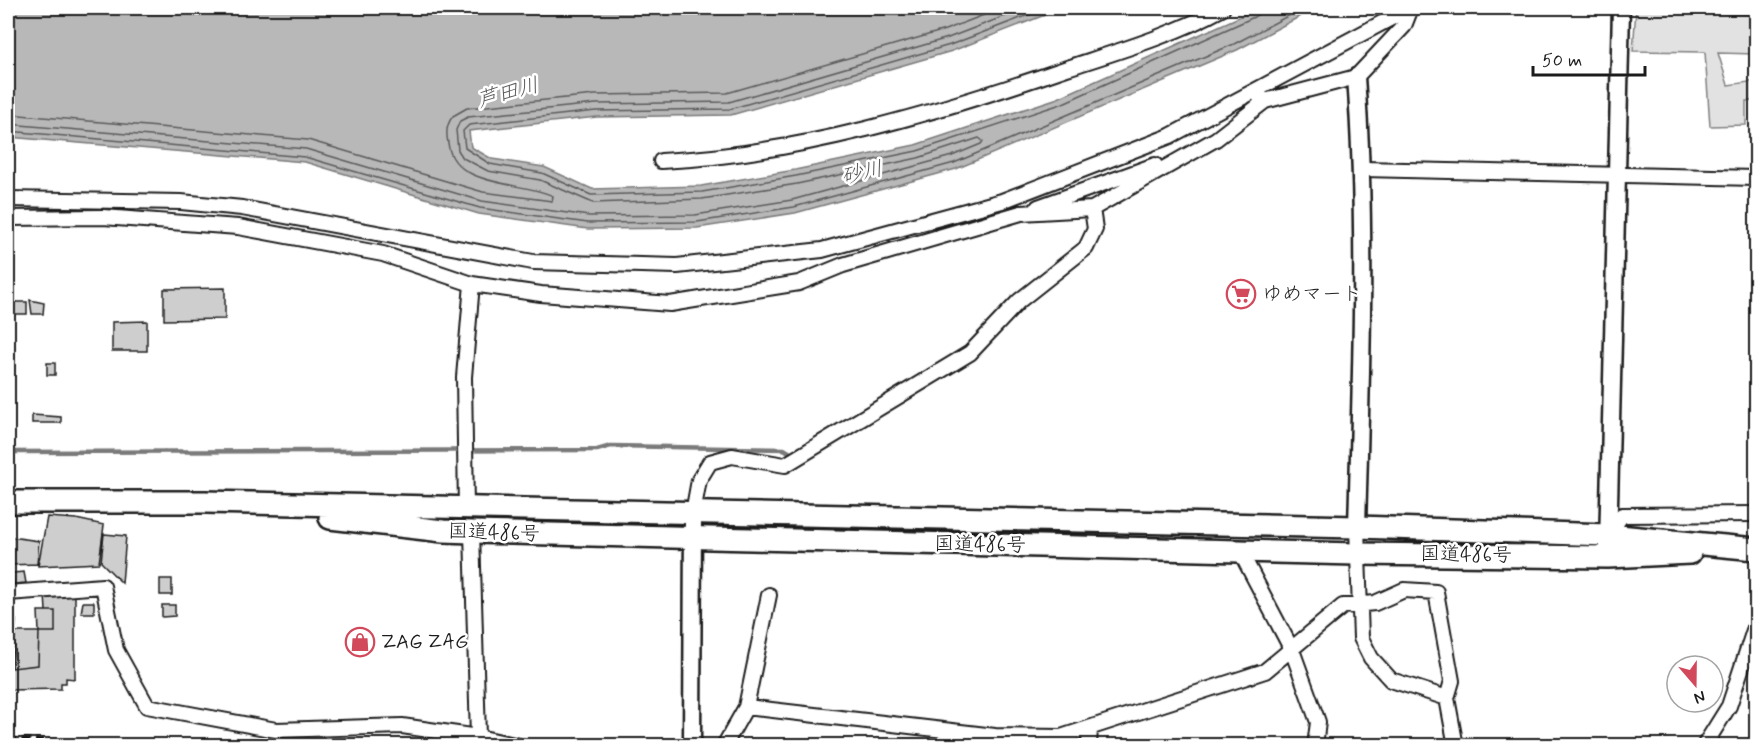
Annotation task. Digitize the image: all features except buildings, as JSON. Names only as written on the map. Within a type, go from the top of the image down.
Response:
[{"type":"highway","name":"国道486号","points":[[8,502],[205,502],[1357,527],[1608,534],[1756,550]]},
{"type":"highway","name":"国道486号","points":[[205,502],[443,531],[472,532],[1356,554],[1608,557],[1756,550]]},
{"type":"street","points":[[661,161],[704,159],[753,152],[862,129],[982,97],[1160,37],[1223,8]]},
{"type":"street","points":[[1021,213],[1092,209],[1216,139],[1265,101],[1356,77],[1404,26],[1411,8]]},
{"type":"street","points":[[8,199],[181,202],[232,207],[533,262],[677,266],[822,250],[1002,201],[1170,136],[1411,8]]},
{"type":"street","points":[[1608,557],[1621,8]]},
{"type":"street","points":[[1356,77],[1363,169],[1363,293],[1356,554],[1361,604],[1361,639],[1371,658],[1391,680],[1418,691],[1447,698]]},
{"type":"street","points":[[1253,92],[1265,101]]},
{"type":"street","points":[[8,218],[103,217],[238,227],[383,254],[472,284],[542,294],[670,304],[800,284],[843,265],[1021,213],[1119,180],[1216,139]]},
{"type":"street","points":[[1363,169],[1756,178]]},
{"type":"street","points":[[692,746],[693,513],[699,480],[710,462],[732,456],[786,465],[970,353],[1019,301],[1086,248],[1095,230],[1092,209]]},
{"type":"street","points":[[466,509],[464,377],[472,284]]},
{"type":"street","points":[[1608,534],[1622,515],[1756,514]]},
{"type":"street","points":[[472,532],[478,736]]},
{"type":"street","points":[[1240,551],[1292,650],[1318,722],[1316,746]]},
{"type":"street","points":[[8,593],[103,586],[116,650],[147,706],[276,730],[402,726],[478,736],[519,746]]},
{"type":"street","points":[[746,707],[1046,741],[1265,671],[1344,606],[1375,603],[1404,590],[1436,592],[1452,681],[1447,698],[1456,744]]},
{"type":"street","points":[[724,746],[746,707],[769,595]]},
{"type":"street","points":[[1704,746],[1729,706],[1756,624]]},
{"type":"street","points":[[1089,746],[1090,728]]},
{"type":"shaded area","points":[[1636,9],[1756,15],[1756,54],[1718,53],[1728,85],[1756,81],[1756,101],[1746,101],[1746,125],[1710,126],[1705,52],[1633,51]]},
{"type":"water","points":[[8,8],[1063,8],[952,51],[731,115],[597,117],[469,131],[471,147],[492,159],[544,167],[592,189],[701,186],[795,170],[915,145],[1058,98],[1259,8],[1316,8],[1237,50],[956,169],[795,213],[697,228],[588,229],[479,214],[305,162],[8,137]]},
{"type":"waterway","points":[[8,452],[597,450],[611,446],[784,449],[789,452]]},
{"type":"railway","points":[[8,739],[194,746]]},
{"type":"place","name":"ゆめマート","points":[[1241,294]]},
{"type":"place","name":"ZAG ZAG","points":[[360,642]]},
{"type":"water label","name":"芦田川","points":[[508,93]]},
{"type":"water label","name":"砂川","points":[[862,173]]}]
